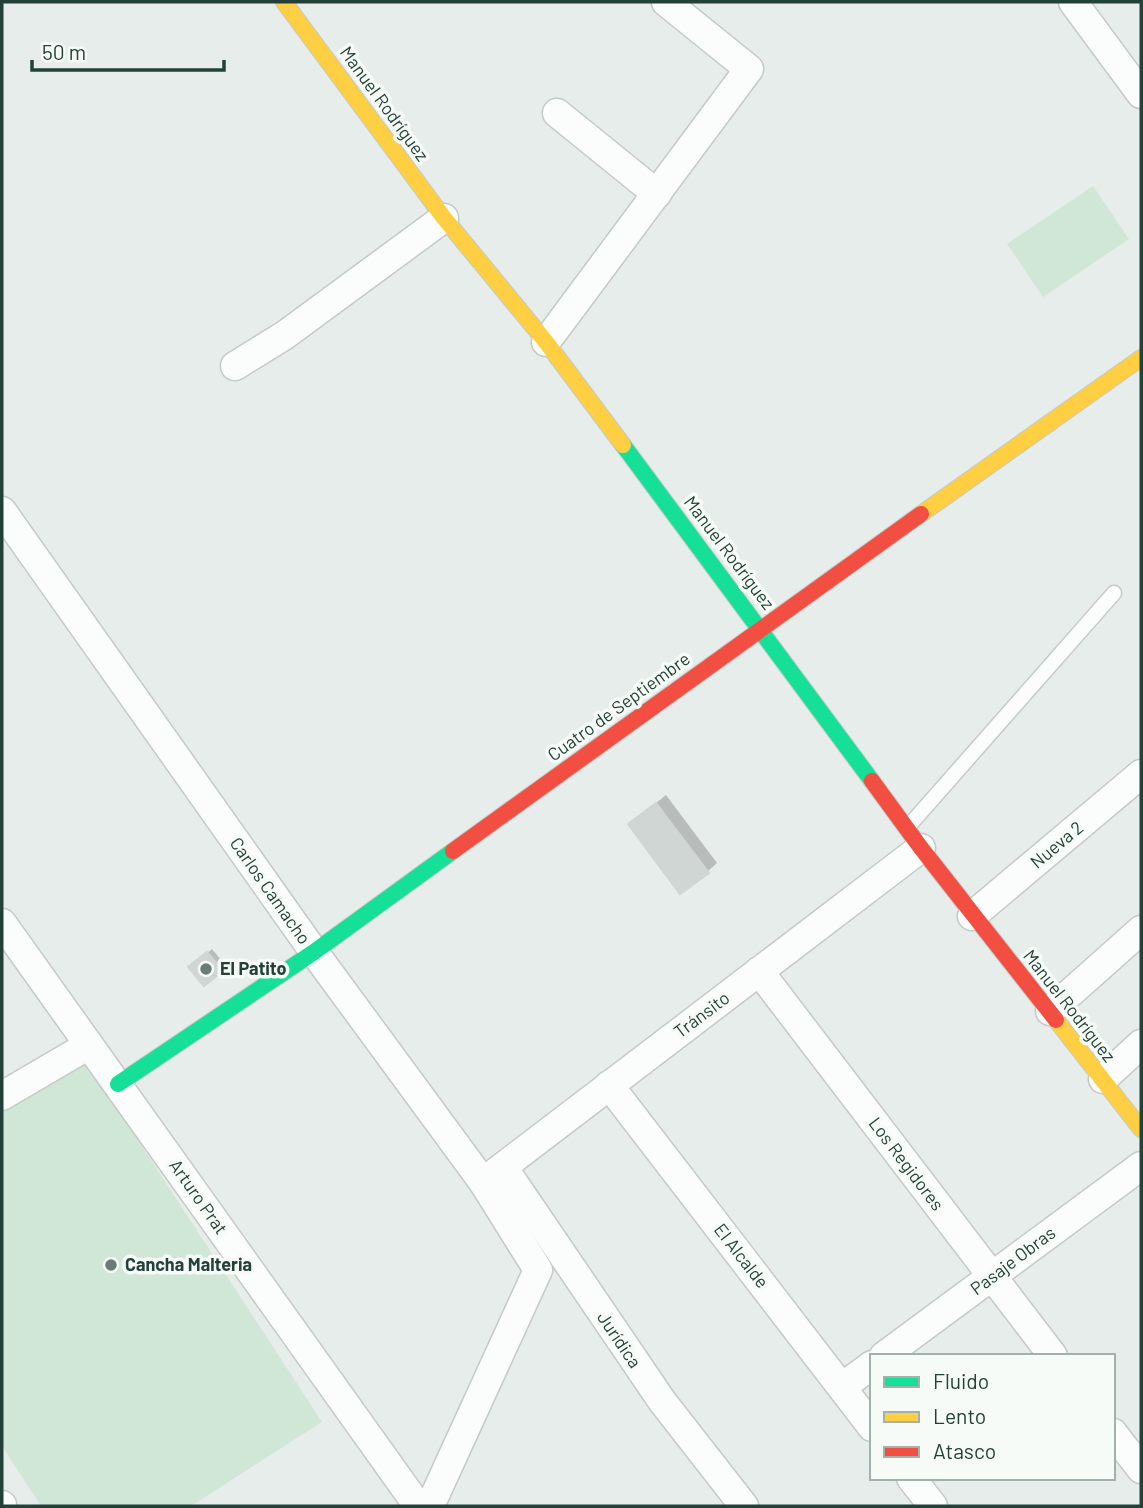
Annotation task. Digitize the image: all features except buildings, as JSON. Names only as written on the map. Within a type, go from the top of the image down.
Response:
[{"type":"street","name":"Manuel Rodríguez","points":[[284,2],[444,218],[546,342],[972,916],[1141,1129]]},
{"type":"street","points":[[546,342],[750,69],[666,2]]},
{"type":"street","points":[[1073,2],[1141,94]]},
{"type":"street","points":[[557,113],[657,194]]},
{"type":"street","points":[[235,366],[285,334],[444,218]]},
{"type":"street","name":"Cuatro de Septiembre","points":[[118,1084],[314,952],[1141,358]]},
{"type":"street","name":"Carlos Camacho","points":[[2,511],[314,952],[493,1174],[538,1270],[430,1506]]},
{"type":"street","name":"Nueva 2","points":[[972,916],[1141,774]]},
{"type":"street","name":"Tránsito","points":[[493,1174],[760,971],[914,838]]},
{"type":"street","name":"Arturo Prat","points":[[2,923],[418,1506]]},
{"type":"street","points":[[1050,1011],[1141,930]]},
{"type":"street","name":"Los Regidores","points":[[760,971],[1051,1354]]},
{"type":"street","points":[[1103,1079],[1141,1044]]},
{"type":"street","points":[[5,1087],[89,1045]]},
{"type":"street","name":"El Alcalde","points":[[609,1085],[870,1424]]},
{"type":"street","name":"Pasaje Obras","points":[[887,1354],[1141,1166]]},
{"type":"street","name":"Jurídica","points":[[493,1174],[744,1506]]},
{"type":"street","points":[[842,1387],[870,1366]]},
{"type":"street","points":[[1115,1436],[1141,1469]]},
{"type":"street","points":[[913,1480],[933,1506]]},
{"type":"lane","points":[[914,838],[1114,593]]},
{"type":"green space","points":[[1093,186],[1129,239],[1043,297],[1007,244]]},
{"type":"green space","name":"Cancha Malteria","points":[[83,1056],[322,1422],[191,1506],[41,1506],[2,1446],[2,1109]]},
{"type":"traffic: fast","points":[[623,445],[872,781]]},
{"type":"traffic: fast","points":[[118,1084],[314,952],[453,851]]},
{"type":"traffic: slow","points":[[284,2],[444,218],[546,342],[623,445]]},
{"type":"traffic: slow","points":[[921,514],[1141,358]]},
{"type":"traffic: slow","points":[[1056,1020],[1141,1129]]},
{"type":"traffic: jam","points":[[453,851],[921,514]]},
{"type":"traffic: jam","points":[[872,781],[1056,1020]]},
{"type":"place","name":"El Patito","points":[[206,969]]},
{"type":"place","name":"Cancha Malteria","points":[[111,1265]]}]
